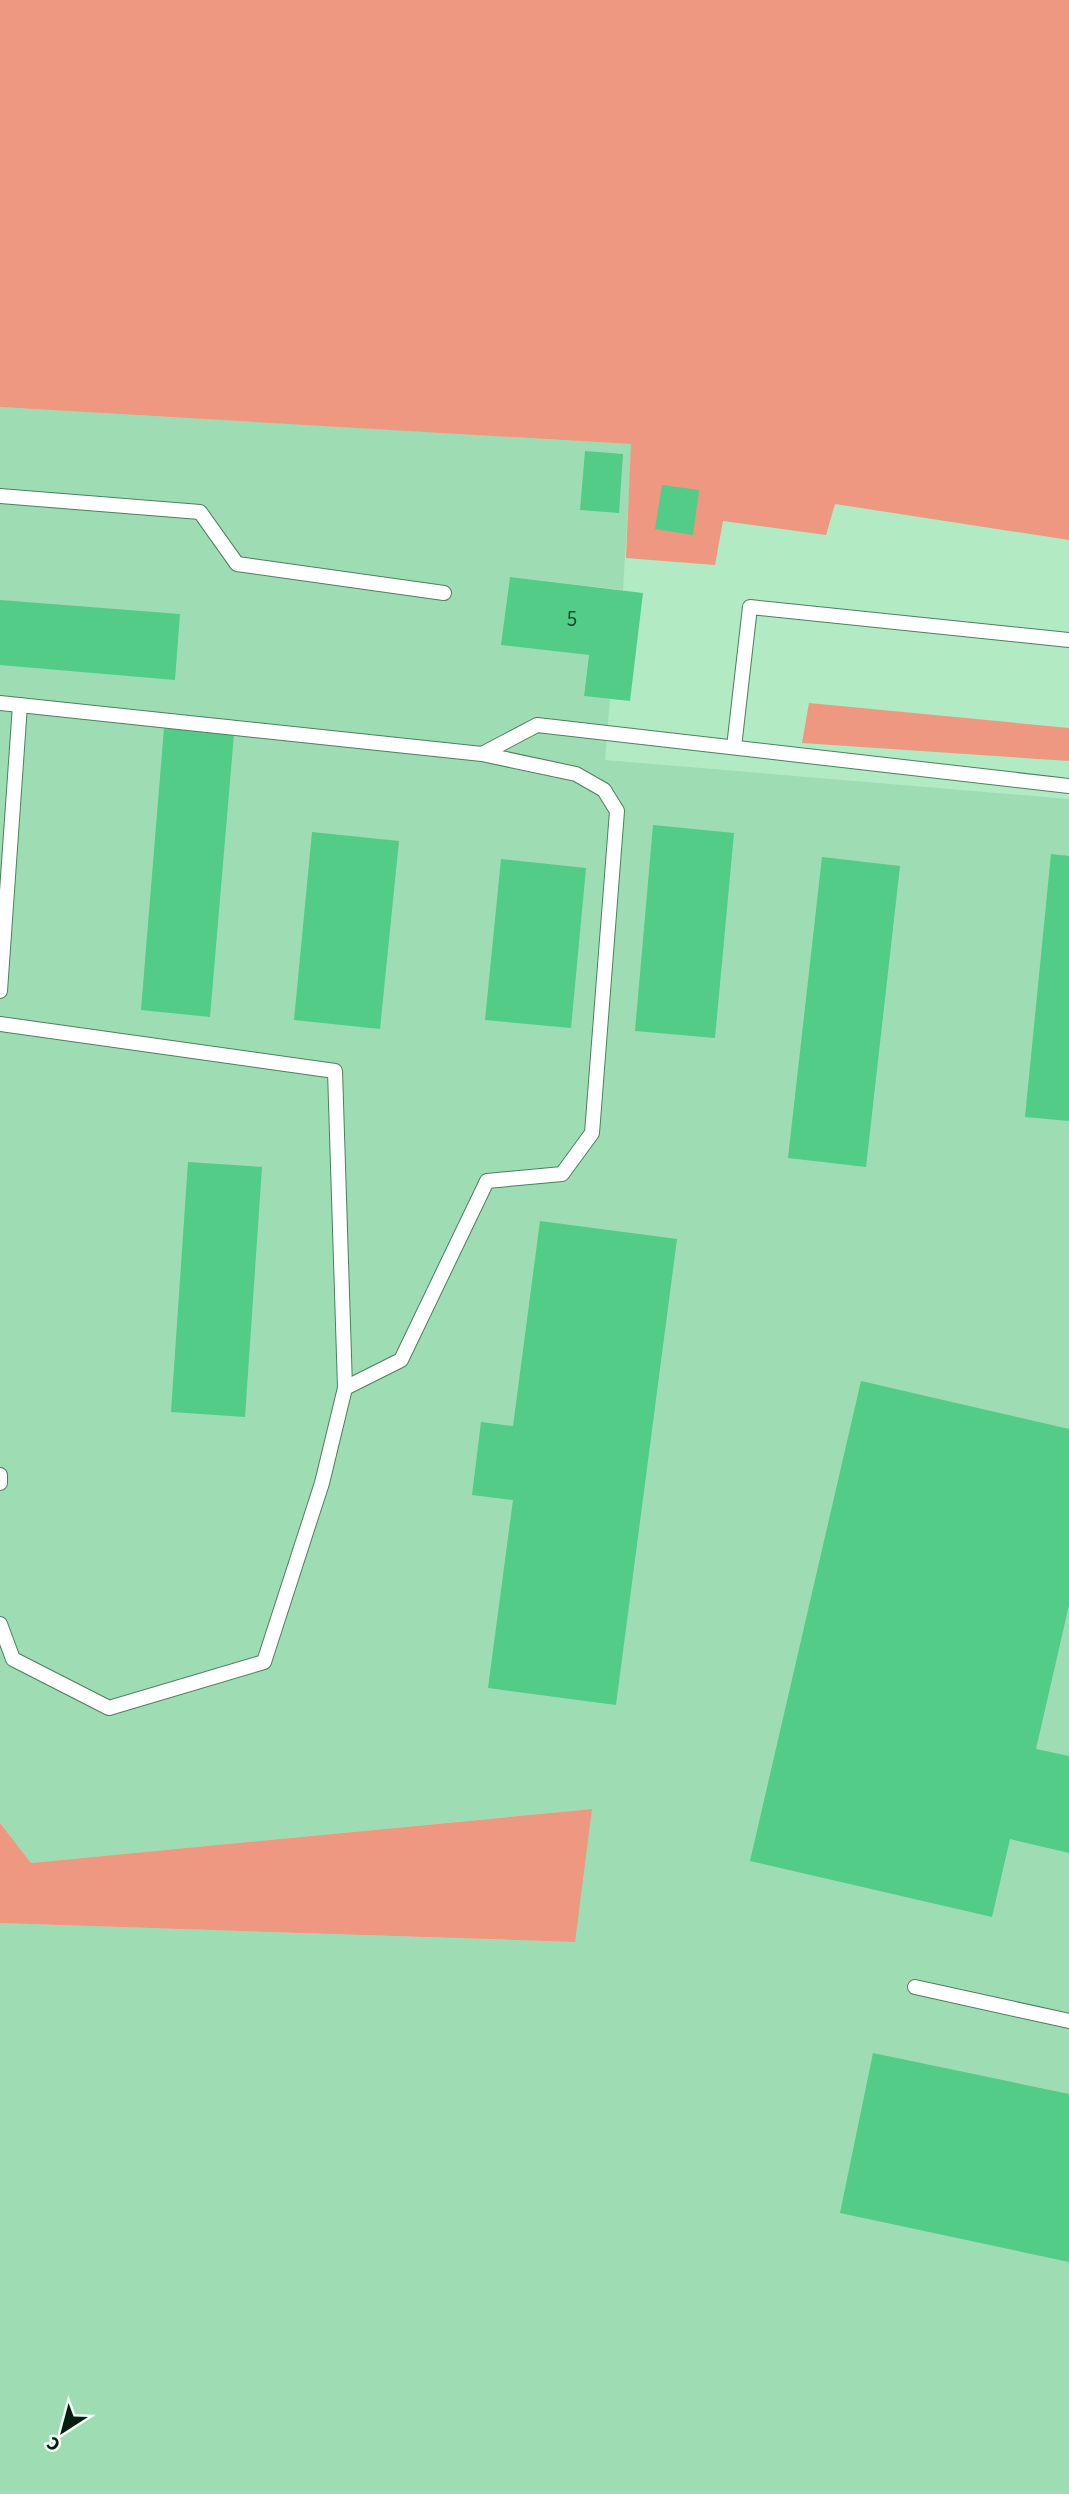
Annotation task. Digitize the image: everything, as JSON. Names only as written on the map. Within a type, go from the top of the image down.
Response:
[{"type":"lane","points":[[0,496],[200,512],[237,565],[444,593]]},
{"type":"lane","points":[[734,747],[750,607],[1069,640]]},
{"type":"lane","points":[[0,703],[482,754],[576,774],[604,790],[617,811],[592,1133],[562,1174],[487,1181],[401,1360],[345,1388]]},
{"type":"lane","points":[[0,991],[20,705]]},
{"type":"lane","points":[[482,754],[537,725],[1069,786]]},
{"type":"lane","points":[[0,1024],[335,1072],[345,1388],[322,1483],[264,1662],[108,1708],[13,1659],[0,1625]]},
{"type":"lane","points":[[0,1475],[0,1483]]},
{"type":"lane","points":[[915,1987],[1069,2021]]},
{"type":"shaded area","points":[[0,0],[1069,0],[1069,540],[835,504],[826,535],[723,521],[715,565],[626,558],[631,444],[0,407]]},
{"type":"shaded area","points":[[0,407],[632,444],[623,590],[510,577],[502,644],[589,655],[584,696],[610,699],[605,760],[1069,799],[1069,2494],[0,2494],[0,1923],[574,1942],[591,1809],[31,1863],[0,1823]]},
{"type":"shaded area","points":[[809,703],[1069,728],[1069,761],[802,743]]},
{"type":"shaded area","points":[[592,1809],[575,1942],[0,1923],[0,1823],[31,1863]]},
{"type":"building","points":[[585,451],[623,454],[619,513],[580,510]]},
{"type":"building","points":[[662,485],[699,490],[693,535],[655,529]]},
{"type":"building","points":[[510,577],[643,593],[630,701],[584,696],[589,655],[501,645]]},
{"type":"building","points":[[0,600],[180,614],[175,680],[0,665]]},
{"type":"building","points":[[164,728],[234,734],[210,1017],[141,1010]]},
{"type":"building","points":[[653,825],[734,833],[715,1038],[635,1031]]},
{"type":"building","points":[[312,832],[399,841],[380,1029],[294,1020]]},
{"type":"building","points":[[1051,854],[1069,856],[1069,1121],[1025,1117]]},
{"type":"building","points":[[822,857],[900,866],[866,1167],[788,1158]]},
{"type":"building","points":[[501,859],[586,868],[571,1028],[485,1020]]},
{"type":"building","points":[[188,1162],[262,1167],[245,1417],[171,1412]]},
{"type":"building","points":[[540,1221],[677,1239],[616,1705],[488,1688],[513,1500],[472,1495],[481,1422],[513,1426]]},
{"type":"building","points":[[861,1381],[1069,1429],[1069,1605],[1036,1749],[1069,1756],[1069,1853],[1010,1839],[992,1917],[750,1861]]},
{"type":"building","points":[[873,2053],[1069,2094],[1069,2262],[840,2213]]}]
